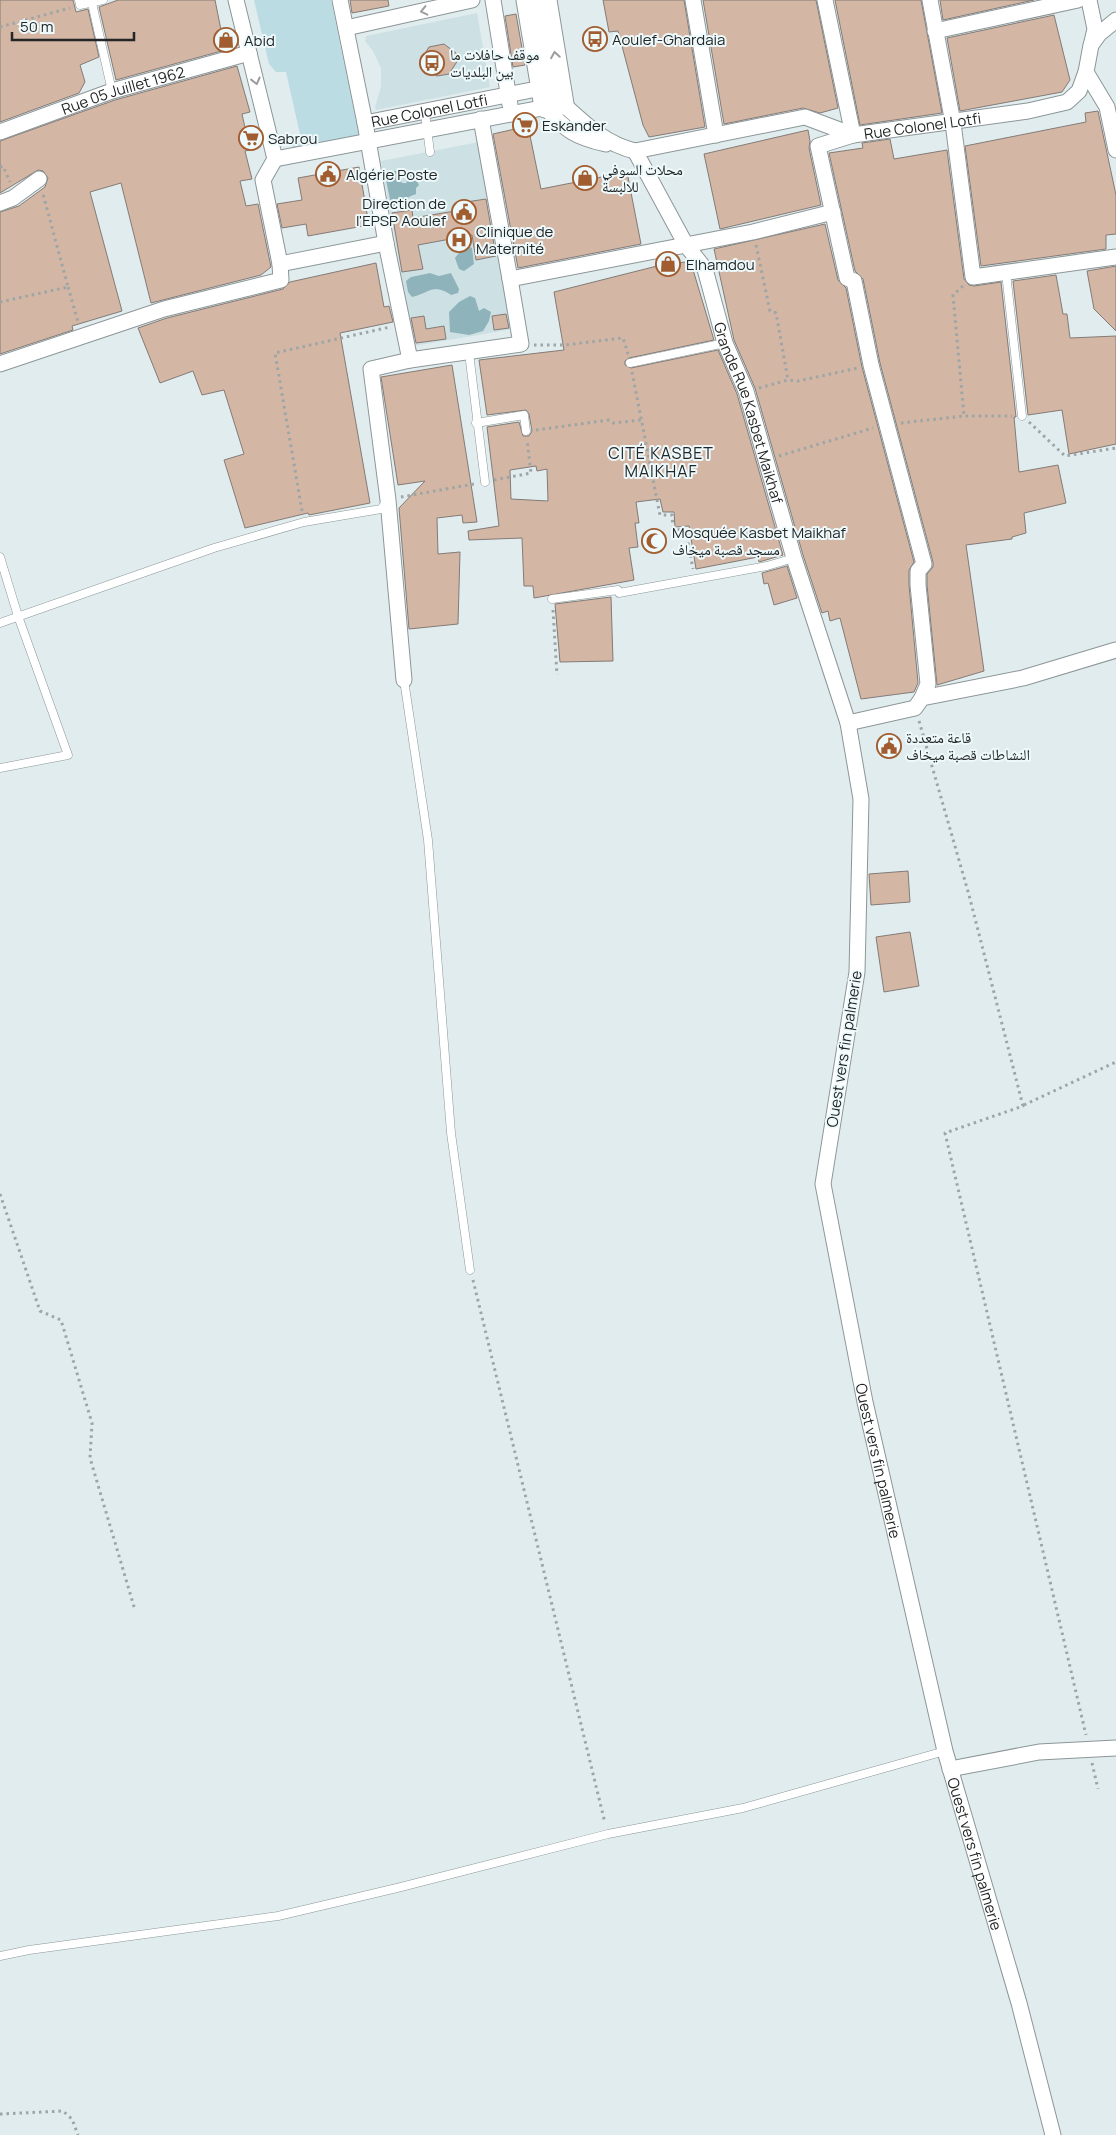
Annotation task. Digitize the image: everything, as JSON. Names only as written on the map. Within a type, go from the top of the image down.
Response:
[{"type":"street","points":[[0,364],[164,309],[280,280],[280,264],[263,180],[275,159],[236,0]]},
{"type":"street","name":"Rue Colonel Lotfi","points":[[340,0],[365,123],[508,96],[552,96]]},
{"type":"street","points":[[346,28],[472,0]]},
{"type":"street","points":[[493,0],[511,114]]},
{"type":"street","points":[[527,0],[552,96]]},
{"type":"street","points":[[546,0],[552,96]]},
{"type":"street","points":[[693,0],[716,135]]},
{"type":"street","points":[[825,0],[853,135],[818,146],[847,278],[854,281],[871,365],[924,564],[918,571],[918,585],[928,684],[918,703]]},
{"type":"street","points":[[930,0],[953,123],[973,277],[1116,257]]},
{"type":"street","points":[[935,31],[1078,0]]},
{"type":"street","points":[[1090,0],[1098,9],[1106,14],[1116,15]]},
{"type":"street","name":"Rue Colonel Lotfi","points":[[552,96],[569,132],[585,140],[629,149],[716,135],[805,117],[853,135],[953,123],[1028,111],[1067,102],[1079,91],[1086,72],[1095,29],[1090,0]]},
{"type":"street","points":[[1091,45],[1099,34],[1116,20]]},
{"type":"street","name":"Rue 05 Juillet 1962","points":[[0,132],[112,91],[248,53]]},
{"type":"street","points":[[1086,72],[1107,107],[1116,150]]},
{"type":"street","name":"Rue Colonel Lotfi","points":[[275,159],[511,114],[552,96]]},
{"type":"street","points":[[404,680],[388,500],[371,369],[410,360],[521,344],[481,119]]},
{"type":"street","points":[[365,123],[386,244],[410,360]]},
{"type":"street","name":"Grande Rue Kasbet Maikhaf","points":[[629,149],[686,245],[705,269],[725,343],[746,391],[794,558],[848,723],[857,774]]},
{"type":"street","points":[[0,203],[13,198],[39,179]]},
{"type":"street","points":[[510,279],[753,232],[833,212]]},
{"type":"street","points":[[280,264],[386,244]]},
{"type":"street","points":[[848,723],[918,703],[1023,678],[1116,650]]},
{"type":"street","name":"Ouest vers fin palmerie","points":[[857,774],[861,799],[857,972],[823,1184],[865,1402],[945,1751],[1019,2003],[1053,2135]]},
{"type":"street","points":[[950,1769],[1039,1752],[1116,1748]]},
{"type":"lane","points":[[80,3],[92,3],[103,0]]},
{"type":"lane","points":[[92,3],[112,91]]},
{"type":"lane","points":[[425,113],[430,152]]},
{"type":"lane","points":[[1006,273],[1022,416]]},
{"type":"lane","points":[[630,363],[725,343]]},
{"type":"lane","points":[[469,353],[476,422],[485,482]]},
{"type":"lane","points":[[476,422],[524,415],[526,431]]},
{"type":"lane","points":[[0,623],[214,548],[304,522],[381,509],[388,500]]},
{"type":"lane","points":[[0,557],[18,616],[68,755],[0,768]]},
{"type":"lane","points":[[552,599],[618,590],[619,593],[767,566],[794,558]]},
{"type":"lane","points":[[404,680],[428,840],[451,1133],[470,1270]]},
{"type":"lane","points":[[0,1956],[28,1950],[278,1916],[397,1888],[608,1834],[743,1808],[945,1751]]},
{"type":"path","points":[[0,27],[80,3]]},
{"type":"path","points":[[39,179],[76,318],[86,335]]},
{"type":"path","points":[[753,232],[770,311],[776,312],[788,380]]},
{"type":"path","points":[[964,416],[953,295],[973,277]]},
{"type":"path","points":[[0,302],[68,287]]},
{"type":"path","points":[[304,522],[275,353],[403,325]]},
{"type":"path","points":[[521,344],[564,345],[623,338],[630,363],[660,515],[672,515],[673,528],[686,532],[694,579]]},
{"type":"path","points":[[746,391],[788,380],[798,380],[871,365]]},
{"type":"path","points":[[1022,416],[1065,456],[1116,448]]},
{"type":"path","points":[[388,500],[531,473],[526,431],[609,420],[613,423],[641,420]]},
{"type":"path","points":[[552,599],[557,675]]},
{"type":"path","points":[[918,703],[1024,1106]]},
{"type":"path","points":[[1098,1789],[944,1133],[1024,1106],[1116,1062]]},
{"type":"path","points":[[0,1194],[40,1311],[61,1320],[92,1423],[90,1458],[135,1610]]},
{"type":"path","points":[[470,1270],[608,1834]]},
{"type":"path","points":[[0,2114],[62,2111],[72,2119],[78,2135]]},
{"type":"shaded area","points":[[254,0],[331,0],[359,136],[298,148],[293,147],[289,143],[291,136],[300,134],[286,72],[276,72],[269,64]]},
{"type":"shaded area","name":"موقف حافلات ما بين البلديات","points":[[477,13],[490,87],[376,110],[375,107],[381,87],[381,68],[373,51],[365,41],[366,36]]},
{"type":"shaded area","name":"Clinique de Maternité","points":[[479,142],[513,329],[414,346],[381,161]],"holes":[[[392,171],[399,176],[399,180],[402,183],[408,181],[414,196],[409,197],[400,205],[385,175]],[[487,198],[498,256],[477,260],[472,235],[418,245],[423,268],[403,272],[392,213],[412,210],[413,218],[467,209],[466,202]],[[430,273],[439,276],[451,274],[455,283],[451,295],[442,289],[426,290],[420,295],[411,277]],[[424,316],[426,329],[444,326],[446,339],[415,343],[412,318]]]},
{"type":"shaded area","points":[[397,171],[402,183],[406,183],[410,175],[414,175],[419,185],[416,188],[416,194],[409,197],[396,210],[392,210],[385,174]]},
{"type":"shaded area","points":[[468,246],[472,248],[474,264],[464,271],[459,269],[455,258],[462,249]]},
{"type":"shaded area","points":[[430,273],[439,276],[451,273],[459,289],[458,293],[451,295],[445,291],[435,289],[412,297],[408,292],[406,281],[411,277]]},
{"type":"shaded area","points":[[470,296],[475,298],[479,311],[484,308],[491,312],[489,321],[483,331],[469,335],[450,332],[449,312],[459,302]]},
{"type":"building","points":[[0,0],[73,0],[76,12],[88,9],[99,57],[80,65],[85,82],[79,93],[0,122]]},
{"type":"building","points":[[118,0],[215,0],[225,50],[116,80],[99,7]]},
{"type":"building","points":[[350,0],[388,0],[389,6],[352,13]]},
{"type":"building","points":[[603,0],[684,0],[705,127],[649,137],[643,125],[618,31],[609,32]]},
{"type":"building","points":[[703,0],[816,0],[838,108],[820,113],[803,108],[724,124]]},
{"type":"building","points":[[835,0],[921,0],[942,113],[860,125]]},
{"type":"building","points":[[940,0],[1034,0],[943,20]]},
{"type":"building","points":[[516,14],[525,65],[513,67],[505,16]]},
{"type":"building","points":[[1054,15],[1070,80],[1062,92],[960,111],[947,38]]},
{"type":"building","points":[[444,44],[456,53],[458,60],[449,74],[437,76],[423,68],[421,60],[429,47]]},
{"type":"building","points":[[237,66],[250,112],[242,114],[250,150],[245,151],[252,179],[240,181],[246,206],[258,204],[271,267],[261,275],[151,303],[121,183],[90,192],[122,311],[72,326],[73,330],[0,354],[0,212],[19,206],[45,187],[48,178],[43,171],[38,170],[0,193],[0,141],[115,100]]},
{"type":"building","points":[[1098,111],[1116,195],[1116,234],[1106,235],[1106,249],[981,266],[965,146],[1086,122],[1085,113]]},
{"type":"building","points":[[528,126],[541,189],[627,172],[641,244],[518,268],[493,134]]},
{"type":"building","points":[[808,130],[809,148],[821,205],[720,229],[704,154]]},
{"type":"building","points":[[890,139],[894,159],[947,150],[964,279],[969,285],[974,286],[1001,282],[1016,417],[1014,417],[1019,472],[1058,465],[1066,503],[1024,513],[1026,533],[1012,537],[1012,539],[966,545],[984,671],[937,685],[927,585],[927,574],[933,567],[933,562],[880,363],[863,279],[855,271],[829,153],[863,148],[862,143]]},
{"type":"building","points":[[359,167],[369,225],[308,236],[306,224],[282,228],[277,204],[302,200],[298,178]]},
{"type":"building","points":[[486,199],[496,256],[476,260],[472,235],[418,245],[423,269],[402,272],[392,213],[412,210],[413,218],[467,209],[466,202]]},
{"type":"building","points":[[825,224],[838,280],[846,288],[862,367],[914,562],[909,570],[909,585],[918,683],[914,692],[861,699],[840,618],[830,621],[828,611],[822,613],[803,555],[755,388],[734,340],[714,249]]},
{"type":"building","points":[[684,262],[691,267],[714,340],[629,358],[625,361],[625,365],[631,368],[718,350],[737,394],[783,555],[759,562],[758,557],[696,569],[689,526],[675,527],[674,512],[663,512],[660,499],[636,502],[639,523],[635,523],[638,547],[629,548],[634,580],[534,598],[533,586],[524,586],[522,538],[469,540],[468,531],[499,526],[487,427],[519,422],[523,436],[529,436],[532,431],[529,414],[526,410],[487,415],[479,360],[564,350],[554,292],[669,263],[671,265]],"holes":[[[536,466],[537,471],[547,469],[548,501],[511,499],[510,470]]]},
{"type":"building","points":[[376,263],[384,307],[389,306],[393,322],[340,333],[370,503],[309,515],[308,513],[245,528],[224,460],[244,454],[224,390],[202,395],[193,371],[160,383],[138,328],[167,318],[283,289],[290,282]]},
{"type":"building","points":[[1116,266],[1116,331],[1094,309],[1087,271]]},
{"type":"building","points":[[1056,275],[1063,314],[1067,314],[1070,338],[1116,336],[1116,444],[1069,454],[1062,410],[1028,415],[1013,281]]},
{"type":"building","points":[[506,314],[509,328],[494,330],[492,316]]},
{"type":"building","points":[[424,316],[426,329],[444,326],[446,339],[416,343],[411,318]]},
{"type":"building","points":[[452,365],[477,522],[463,523],[462,515],[437,518],[438,554],[460,552],[458,624],[409,629],[399,508],[425,481],[398,485],[381,377]]},
{"type":"building","points":[[787,566],[797,598],[774,605],[768,583],[764,584],[762,573]]},
{"type":"building","points":[[611,597],[613,661],[560,662],[555,604]]},
{"type":"building","points":[[908,871],[910,902],[871,905],[869,874]]},
{"type":"building","points":[[910,932],[919,986],[884,992],[876,937]]},
{"type":"place","name":"Aoulef-Ghardaia","points":[[595,39]]},
{"type":"place","name":"Abid","points":[[226,40]]},
{"type":"place","name":"موقف حافلات ما بين البلديات","points":[[432,63]]},
{"type":"place","name":"Eskander","points":[[525,125]]},
{"type":"place","name":"Sabrou","points":[[251,138]]},
{"type":"place","name":"Algérie Poste","points":[[328,174]]},
{"type":"place","name":"محلات السوفي للالبسة","points":[[585,178]]},
{"type":"place","name":"Direction de l'EPSP Aoulef","points":[[464,212]]},
{"type":"place","name":"Clinique de Maternité","points":[[459,240]]},
{"type":"place","name":"Elhamdou","points":[[668,264]]},
{"type":"place","name":"Mosquée Kasbet Maikhaf مسجد قصبة ميخاف","points":[[654,541]]},
{"type":"place","name":"قاعة متعددة النشاطات قصبة ميخاف","points":[[889,746]]},
{"type":"district","name":"CITÉ KASBET MAIKHAF","points":[[661,462]]}]
